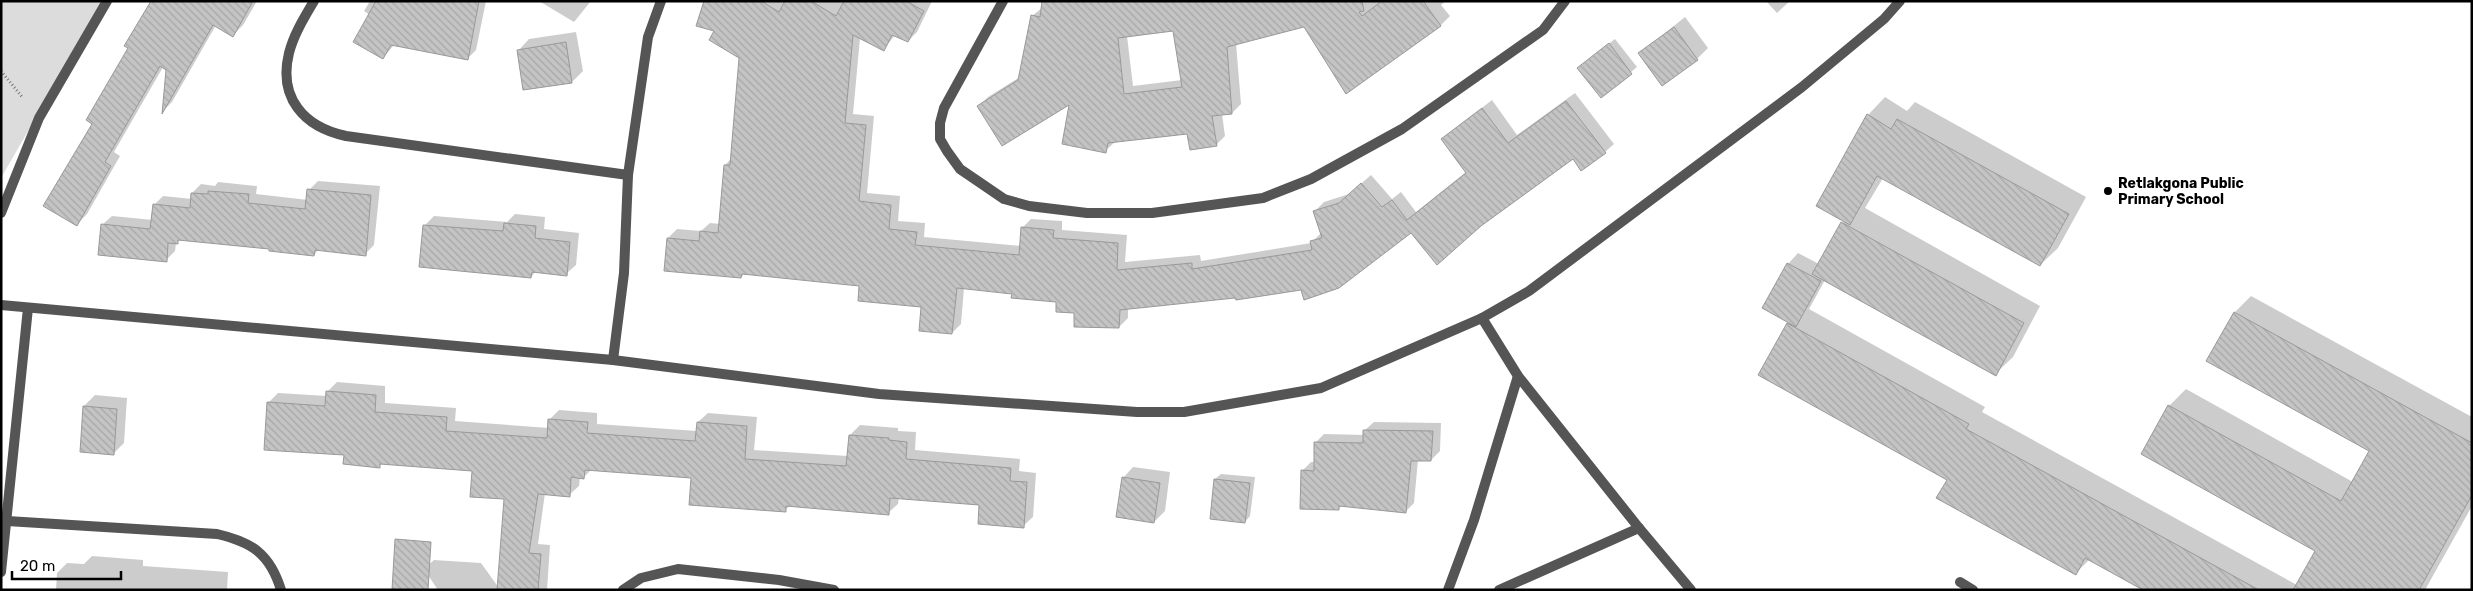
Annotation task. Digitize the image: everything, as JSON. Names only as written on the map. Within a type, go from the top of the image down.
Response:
[{"type":"street","points":[[1,213],[39,118],[107,1]]},
{"type":"street","points":[[314,1],[298,27],[289,54],[287,73],[289,92],[296,106],[306,119],[317,126],[329,132],[346,136],[628,175]]},
{"type":"street","points":[[613,360],[624,273],[628,175],[648,37],[661,1]]},
{"type":"street","points":[[1003,1],[944,108],[940,123],[940,139],[960,169],[1004,199],[1029,206],[1087,213],[1152,213],[1263,198],[1311,179],[1402,130],[1473,81],[1543,30],[1565,1]]},
{"type":"street","points":[[1,305],[613,360],[879,394],[1137,412],[1184,412],[1322,388],[1482,318],[1529,291],[1802,87],[1884,20],[1900,1]]},
{"type":"street","points":[[1,572],[28,308]]},
{"type":"street","points":[[1482,318],[1518,376],[1691,590]]},
{"type":"street","points":[[1448,590],[1474,520],[1518,376]]},
{"type":"street","points":[[7,521],[216,534],[233,538],[264,555],[281,590]]},
{"type":"street","points":[[1498,590],[1639,528]]},
{"type":"street","points":[[623,590],[641,578],[678,569],[779,580],[834,590]]},
{"type":"street","points":[[1960,582],[1973,590]]},
{"type":"path","points":[[1,71],[39,118]]},
{"type":"shaded area","points":[[1,1],[103,1],[1,178]]},
{"type":"building","points":[[151,1],[253,1],[233,37],[213,25],[162,114],[166,70],[160,66],[105,162],[111,166],[77,226],[43,206],[92,124],[86,120],[128,48],[124,46]]},
{"type":"building","points":[[376,1],[479,1],[468,60],[391,45],[383,59],[353,42]]},
{"type":"building","points":[[704,1],[761,1],[779,12],[785,1],[811,1],[836,16],[844,1],[906,1],[924,11],[908,42],[892,35],[884,51],[853,35],[845,123],[866,125],[859,201],[891,205],[889,229],[917,232],[915,245],[1019,255],[1021,227],[1054,230],[1053,238],[1118,243],[1117,270],[1192,263],[1192,269],[1312,250],[1310,241],[1322,238],[1313,211],[1339,203],[1361,183],[1382,207],[1392,200],[1407,220],[1466,173],[1441,139],[1482,108],[1508,143],[1566,101],[1606,153],[1581,171],[1573,159],[1481,226],[1437,265],[1411,233],[1339,288],[1304,300],[1301,290],[1236,300],[1235,298],[1120,310],[1119,328],[1074,327],[1074,313],[1056,312],[1056,302],[1011,298],[1012,294],[957,288],[952,334],[919,331],[921,307],[858,301],[859,286],[742,274],[741,278],[664,271],[667,238],[699,241],[700,231],[718,233],[724,165],[730,165],[739,58],[709,40],[714,31],[696,26]]},
{"type":"building","points":[[1042,1],[1362,1],[1364,11],[1359,12],[1362,16],[1382,1],[1423,1],[1441,26],[1346,94],[1304,27],[1227,47],[1232,114],[1212,116],[1217,146],[1190,150],[1187,134],[1108,143],[1106,153],[1062,144],[1069,105],[1002,146],[977,106],[1018,80],[1031,15],[1040,17]],"holes":[[[1173,31],[1182,87],[1124,94],[1118,38]]]},
{"type":"building","points":[[1674,27],[1698,60],[1662,86],[1638,53]]},
{"type":"building","points":[[566,42],[572,83],[523,90],[517,50]]},
{"type":"building","points":[[1609,43],[1632,74],[1601,98],[1577,68]]},
{"type":"building","points":[[1867,114],[1891,129],[1897,119],[2069,214],[2040,266],[1877,176],[1850,225],[1816,206]]},
{"type":"building","points":[[307,189],[371,195],[366,256],[315,250],[314,256],[269,251],[269,249],[178,240],[178,244],[168,243],[167,262],[98,255],[101,224],[150,229],[153,204],[190,208],[191,193],[208,194],[208,191],[249,194],[248,203],[305,209]]},
{"type":"building","points":[[1841,222],[2024,323],[1996,376],[1812,274]]},
{"type":"building","points":[[504,223],[536,226],[535,238],[570,242],[567,276],[532,272],[531,278],[419,267],[423,225],[503,231]]},
{"type":"building","points":[[1787,263],[1821,281],[1796,327],[1762,308]]},
{"type":"building","points":[[2234,312],[2472,443],[2472,495],[2419,590],[2293,590],[2315,551],[2141,454],[2168,405],[2341,501],[2369,451],[2206,361]]},
{"type":"building","points":[[1787,323],[1969,424],[1966,429],[2259,590],[2143,590],[2085,558],[2076,575],[1936,498],[1947,480],[1758,375]]},
{"type":"building","points":[[326,391],[376,395],[375,412],[447,417],[446,431],[547,438],[548,419],[588,422],[587,433],[695,441],[697,422],[747,426],[745,459],[846,466],[849,435],[889,438],[889,440],[907,442],[906,459],[1011,468],[1010,481],[1027,482],[1024,528],[978,524],[979,505],[890,498],[889,515],[786,506],[786,512],[689,505],[691,478],[585,470],[584,479],[571,477],[570,497],[538,494],[529,553],[541,554],[538,590],[497,590],[504,499],[470,497],[472,471],[380,464],[380,468],[343,464],[344,455],[264,450],[267,402],[325,406]]},
{"type":"building","points":[[83,406],[117,409],[114,455],[80,452]]},
{"type":"building","points":[[1363,430],[1433,431],[1431,461],[1411,461],[1406,513],[1339,506],[1339,510],[1300,509],[1301,470],[1314,471],[1314,442],[1363,443]]},
{"type":"building","points":[[1122,477],[1160,483],[1154,523],[1116,517]]},
{"type":"building","points":[[1214,479],[1250,483],[1245,523],[1210,519]]},
{"type":"building","points":[[395,539],[431,542],[428,590],[392,590]]},
{"type":"place","name":"Retlakgona Public Primary School","points":[[2108,191]]}]
